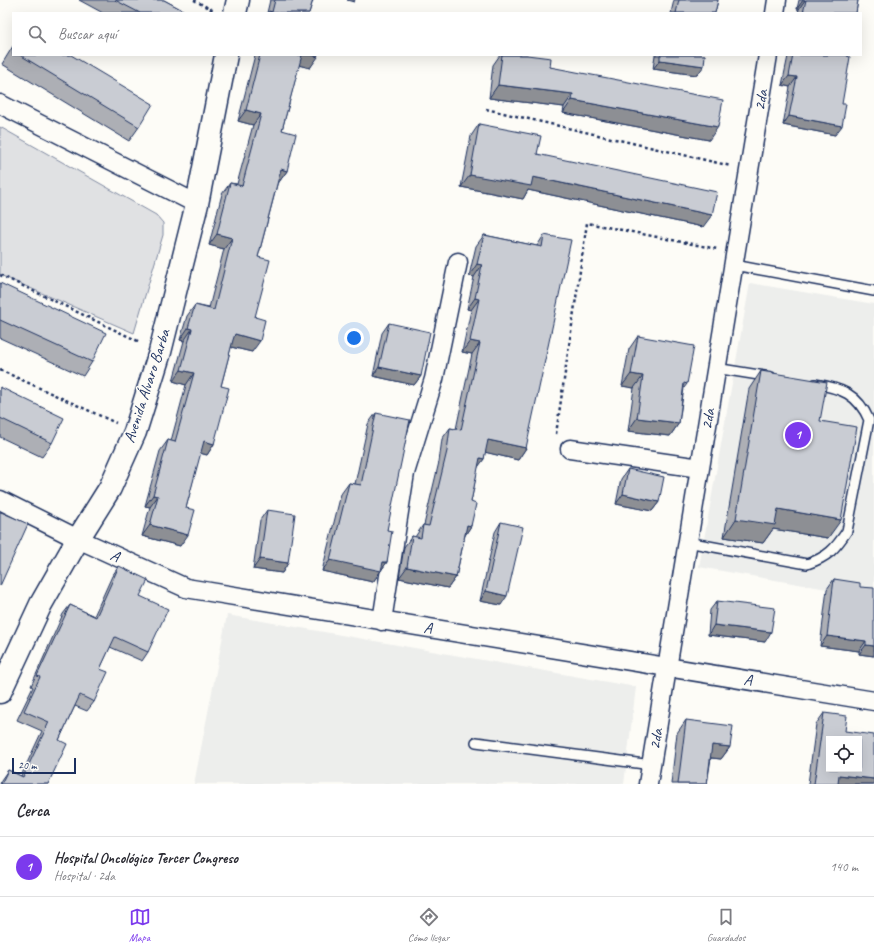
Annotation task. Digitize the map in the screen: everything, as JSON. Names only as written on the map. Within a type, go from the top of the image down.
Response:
[{"type":"street","points":[[235,12],[238,0]]},
{"type":"street","points":[[775,12],[777,0]]},
{"type":"street","name":"Avenida Álvaro Barba","points":[[0,692],[41,604],[78,539],[110,488],[135,432],[160,352],[197,204],[226,56]]},
{"type":"street","name":"2da","points":[[648,784],[715,368],[768,56]]},
{"type":"street","points":[[0,104],[197,204]]},
{"type":"street","points":[[382,621],[405,473],[434,379],[458,262]]},
{"type":"street","points":[[570,449],[700,468]]},
{"type":"street","name":"A","points":[[0,500],[78,539],[186,588],[874,701]]},
{"type":"lane","points":[[734,259],[874,291]]},
{"type":"lane","points":[[715,368],[784,379]]},
{"type":"lane","points":[[687,542],[807,564],[822,559],[837,545],[847,531],[869,420],[864,409],[854,398],[837,387],[806,382]]},
{"type":"lane","points":[[476,742],[652,765]]},
{"type":"path","points":[[194,0],[216,12]]},
{"type":"path","points":[[486,109],[749,170]]},
{"type":"path","points":[[570,449],[555,443],[587,223],[734,259]]},
{"type":"path","points":[[0,275],[160,352]]},
{"type":"path","points":[[0,370],[135,432]]},
{"type":"shaded area","points":[[0,127],[156,215],[163,223],[163,235],[134,333],[0,275]]},
{"type":"shaded area","points":[[750,283],[874,304],[874,597],[699,567]]},
{"type":"shaded area","points":[[227,615],[636,687],[624,784],[194,784]]},
{"type":"building","points":[[115,0],[164,0],[186,12],[138,12]]},
{"type":"building","points":[[275,0],[313,0],[309,12],[272,12]]},
{"type":"building","points":[[679,0],[718,0],[715,12],[676,12]]},
{"type":"building","points":[[806,0],[858,0],[856,12],[803,12]]},
{"type":"building","points":[[22,56],[73,56],[153,104],[139,127]]},
{"type":"building","points":[[260,56],[302,56],[282,130],[296,134],[287,171],[281,169],[258,257],[270,260],[255,317],[265,320],[260,341],[235,334],[221,386],[229,388],[214,444],[204,441],[186,508],[195,510],[188,535],[150,525],[158,496],[153,495],[168,440],[175,442],[194,373],[181,370],[192,329],[188,328],[195,305],[214,310],[232,238],[217,234],[230,183],[242,186],[261,114],[246,110]]},
{"type":"building","points":[[502,56],[535,56],[551,58],[550,67],[723,100],[718,127],[572,100],[573,94],[498,85]]},
{"type":"building","points":[[660,56],[705,56],[704,66],[660,60]]},
{"type":"building","points":[[793,56],[850,57],[842,104],[846,104],[842,126],[789,116],[797,77],[789,76]]},
{"type":"building","points":[[479,124],[541,136],[537,154],[717,192],[712,215],[533,177],[531,186],[470,175]]},
{"type":"building","points":[[484,235],[542,247],[544,235],[571,240],[526,448],[488,440],[484,459],[480,458],[471,502],[476,504],[471,526],[467,525],[456,577],[407,567],[412,536],[421,538],[423,525],[429,526],[447,451],[450,428],[461,430],[480,343],[470,341],[479,299],[475,298],[482,265],[477,264]]},
{"type":"building","points":[[0,283],[106,333],[92,362],[0,320]]},
{"type":"building","points":[[389,323],[430,332],[421,376],[379,367]]},
{"type":"building","points":[[638,336],[694,346],[687,384],[684,383],[679,423],[637,418],[643,376],[631,374]]},
{"type":"building","points":[[761,371],[827,382],[820,421],[857,427],[841,520],[778,509],[775,525],[736,519]]},
{"type":"building","points":[[0,387],[64,418],[52,443],[0,418]]},
{"type":"building","points":[[376,413],[410,420],[387,530],[392,531],[387,562],[383,562],[381,571],[330,560],[349,483],[361,485]]},
{"type":"building","points":[[628,469],[664,477],[659,502],[623,494]]},
{"type":"building","points":[[267,510],[295,514],[288,563],[260,559]]},
{"type":"building","points":[[1,512],[28,524],[0,586],[0,513]]},
{"type":"building","points":[[501,522],[523,527],[507,596],[486,591]]},
{"type":"building","points":[[119,566],[148,580],[140,596],[168,609],[148,652],[115,637],[100,669],[108,672],[94,702],[80,695],[59,740],[67,744],[48,784],[1,784],[8,770],[23,777],[49,722],[24,711],[40,677],[37,676],[70,605],[96,617]]},
{"type":"building","points":[[834,579],[860,583],[860,587],[874,588],[874,646],[866,645],[866,641],[827,636]]},
{"type":"building","points":[[717,601],[775,608],[771,632],[714,625]]},
{"type":"building","points":[[824,713],[847,716],[845,731],[874,735],[874,779],[839,775],[838,784],[814,784]]},
{"type":"building","points":[[686,720],[733,726],[730,747],[712,745],[707,784],[678,784]]},
{"type":"place","name":"Hospital Oncológico Tercer Congreso","points":[[798,435]]}]
